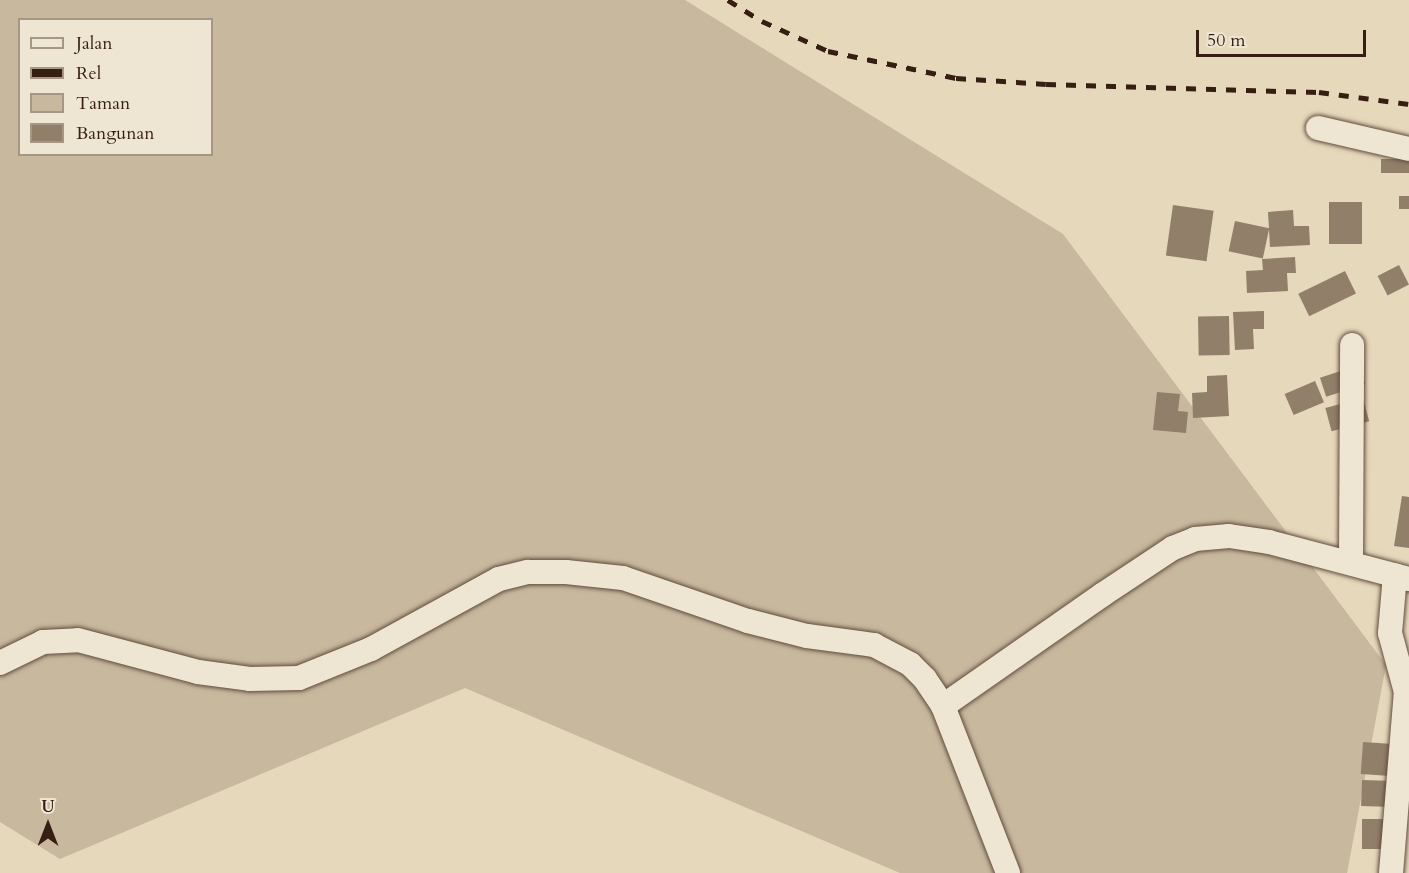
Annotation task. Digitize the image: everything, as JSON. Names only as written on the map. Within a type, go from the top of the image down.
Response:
[{"type":"street","points":[[1317,128],[1409,149]]},
{"type":"street","points":[[1351,561],[1352,345]]},
{"type":"street","points":[[944,706],[1102,594],[1173,548],[1195,539],[1229,536],[1351,561],[1402,577],[1390,633],[1406,692],[1391,873]]},
{"type":"street","points":[[0,663],[43,642],[78,640],[198,672],[250,679],[299,678],[370,649],[499,579],[528,572],[566,572],[623,578],[748,621],[807,636],[874,645],[910,664],[926,679],[944,706],[1008,873]]},
{"type":"green space","points":[[0,0],[685,0],[1063,234],[1386,665],[1347,873],[900,873],[465,688],[60,859],[0,822]]},
{"type":"building","points":[[1381,159],[1409,159],[1409,173],[1381,173]]},
{"type":"building","points":[[1399,196],[1409,196],[1409,209],[1399,209]]},
{"type":"building","points":[[1329,202],[1362,202],[1362,244],[1329,244]]},
{"type":"building","points":[[1173,205],[1214,211],[1207,261],[1166,256]]},
{"type":"building","points":[[1293,210],[1294,226],[1309,226],[1310,245],[1270,247],[1268,212]]},
{"type":"building","points":[[1235,221],[1269,228],[1263,259],[1229,251]]},
{"type":"building","points":[[1295,257],[1296,273],[1287,273],[1288,291],[1247,293],[1246,271],[1263,270],[1262,259]]},
{"type":"building","points":[[1399,265],[1409,285],[1388,295],[1378,276]]},
{"type":"building","points":[[1345,271],[1356,293],[1309,316],[1298,294]]},
{"type":"building","points":[[1264,311],[1264,329],[1253,329],[1254,349],[1235,350],[1233,312]]},
{"type":"building","points":[[1229,316],[1230,355],[1199,356],[1198,317]]},
{"type":"building","points":[[1359,365],[1365,384],[1326,397],[1320,378]]},
{"type":"building","points":[[1227,375],[1229,416],[1193,418],[1192,393],[1207,392],[1207,376]]},
{"type":"building","points":[[1315,381],[1324,402],[1294,415],[1285,394]]},
{"type":"building","points":[[1157,392],[1180,394],[1178,411],[1188,412],[1186,433],[1153,430]]},
{"type":"building","points":[[1363,398],[1369,421],[1332,431],[1325,408]]},
{"type":"building","points":[[1402,496],[1409,497],[1409,548],[1394,546]]},
{"type":"building","points":[[1363,742],[1393,744],[1391,776],[1361,774]]},
{"type":"building","points":[[1362,780],[1387,781],[1386,807],[1361,806]]},
{"type":"building","points":[[1362,819],[1385,819],[1385,849],[1362,849]]},
{"type":"railway","points":[[728,0],[762,21],[828,51],[956,78],[1046,84],[1319,92],[1409,104]]}]
